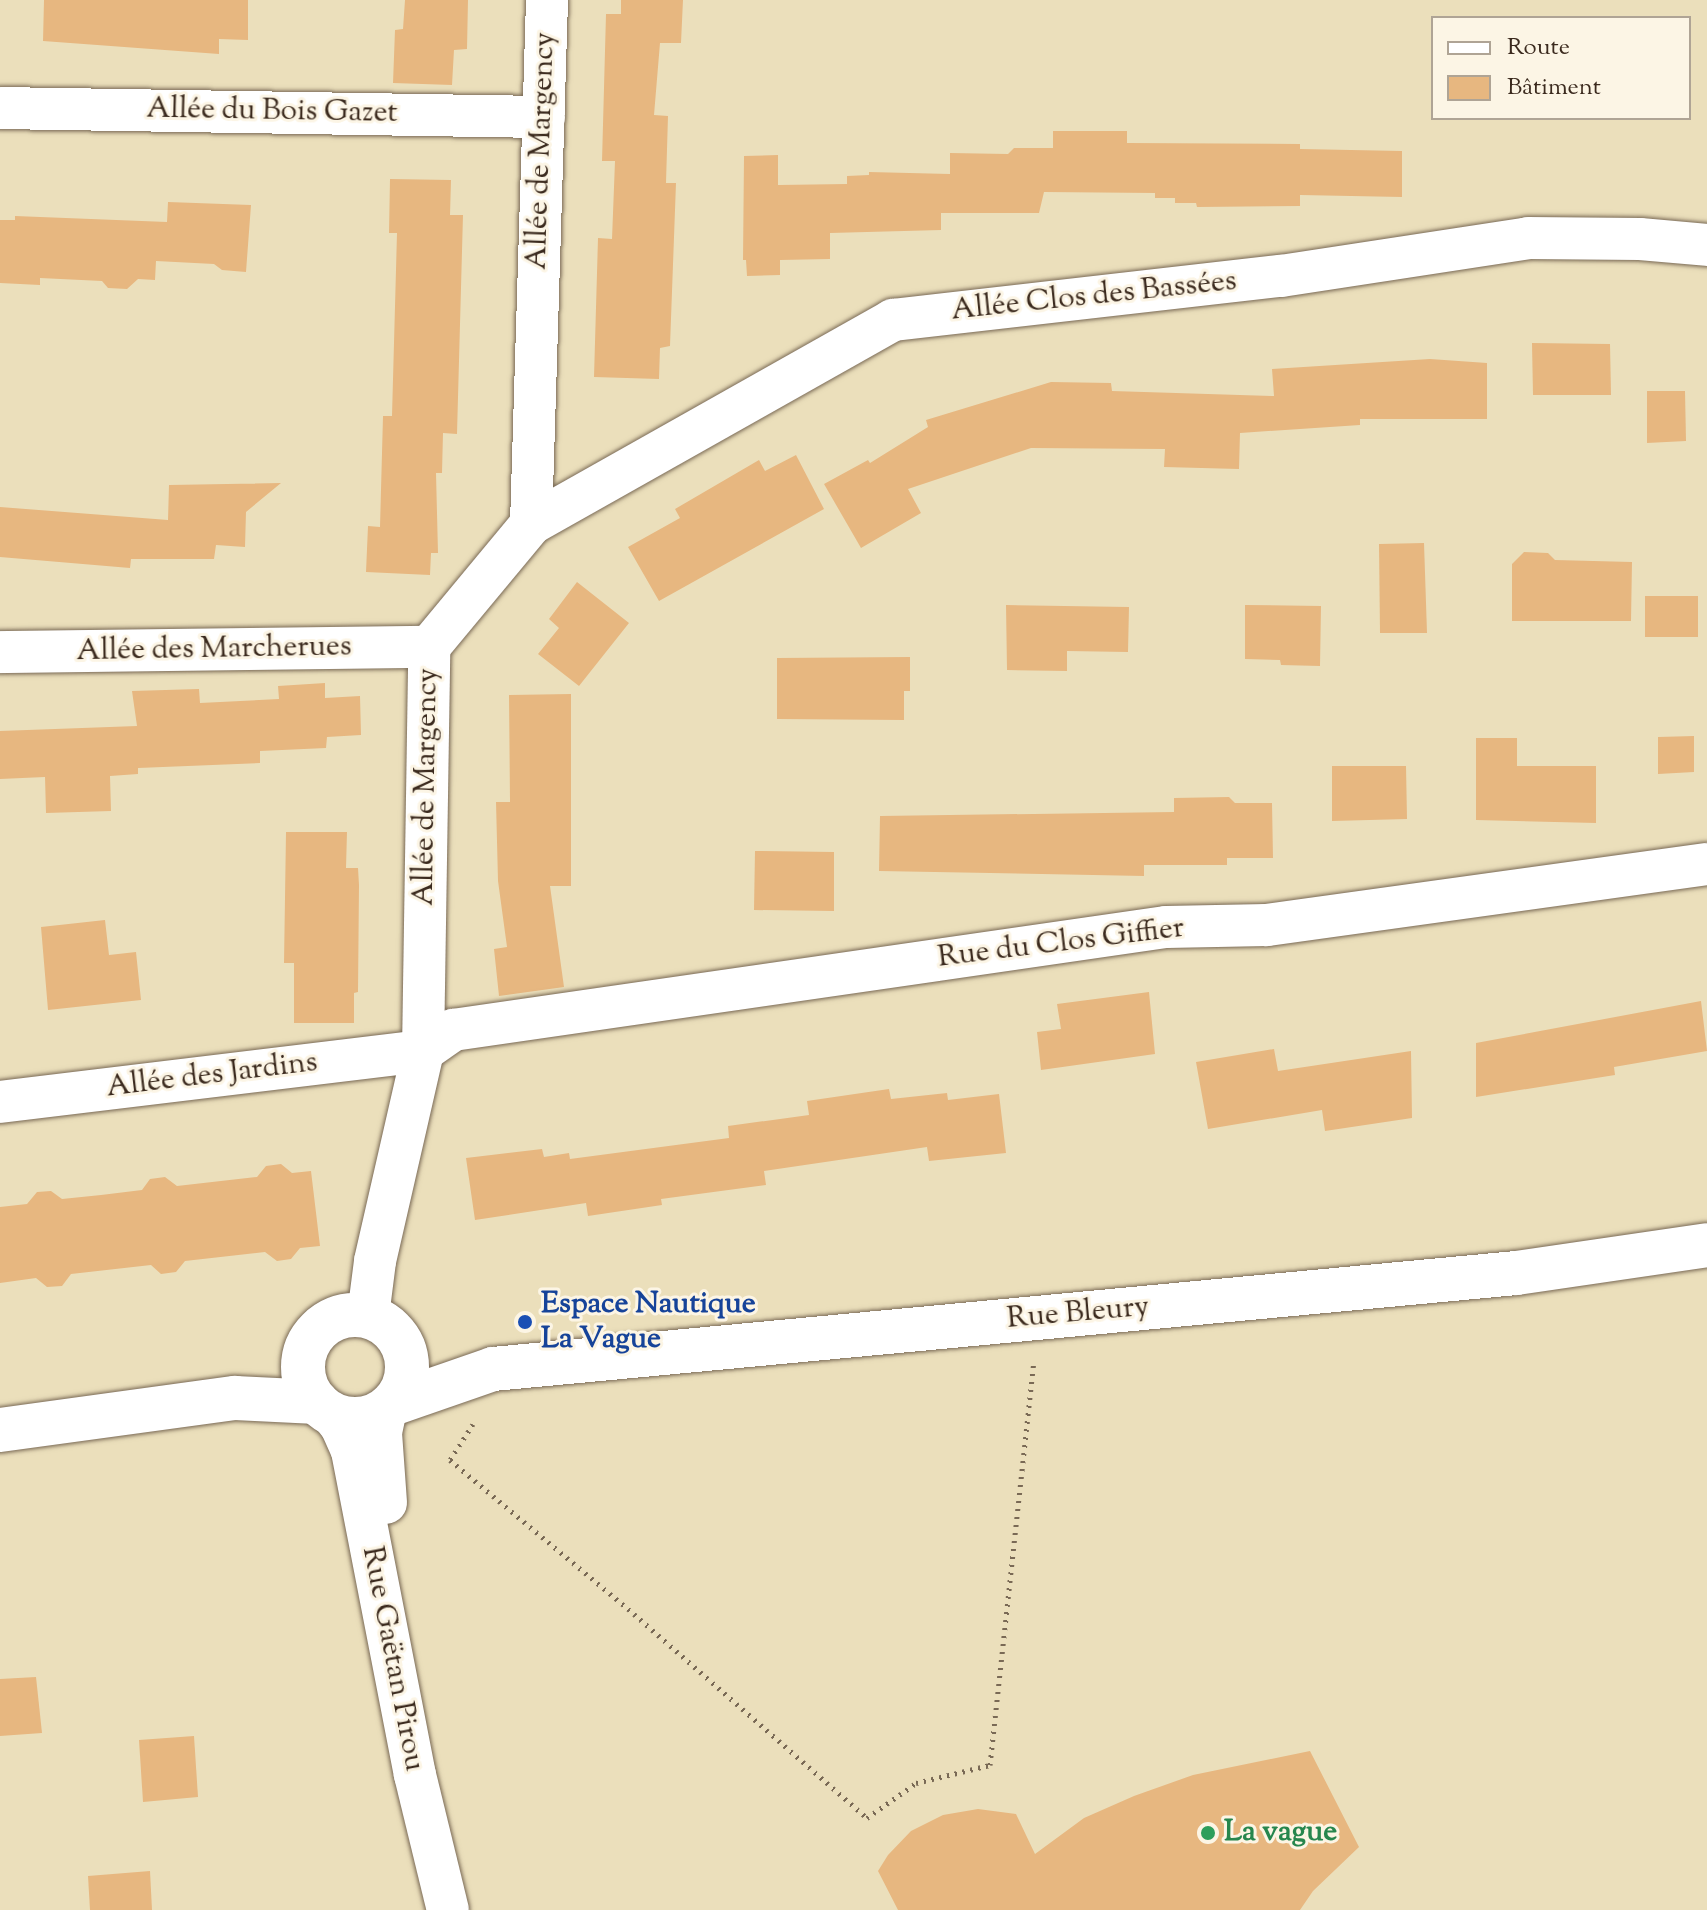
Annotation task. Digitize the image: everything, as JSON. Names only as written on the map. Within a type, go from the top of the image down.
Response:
[{"type":"street","name":"Allée de Margency","points":[[383,1326],[375,1261],[423,1051],[429,647],[531,524],[547,0]]},
{"type":"street","name":"Allée du Bois Gazet","points":[[0,108],[544,117]]},
{"type":"street","name":"Allée Clos des Bassées","points":[[531,524],[893,320],[1281,276],[1528,238],[1640,239],[1707,245]]},
{"type":"street","name":"Allée des Marcherues","points":[[0,652],[429,647]]},
{"type":"street","name":"Rue du Clos Giffier","points":[[423,1051],[453,1030],[499,1023],[1166,927],[1267,925],[1707,864]]},
{"type":"street","name":"Allée des Jardins","points":[[0,1102],[423,1051]]},
{"type":"street","name":"Rue Bleury","points":[[1662,1250],[1707,1232]]},
{"type":"street","name":"Rue Bleury","points":[[389,1406],[493,1369],[1516,1273],[1602,1263],[1662,1250],[1707,1245]]},
{"type":"street","points":[[0,1430],[264,1396],[363,1418],[389,1406],[406,1376],[407,1361],[383,1326],[352,1314],[322,1327],[245,1387],[213,1401]]},
{"type":"street","name":"Rue Bleury","points":[[383,1326],[437,1356],[493,1369]]},
{"type":"street","points":[[322,1327],[308,1346],[303,1371],[323,1407]]},
{"type":"street","name":"Rue Gaëtan Pirou","points":[[389,1406],[381,1433],[386,1505],[440,1772],[458,1910]]},
{"type":"street","name":"Rue Gaëtan Pirou","points":[[323,1407],[341,1426],[352,1451],[411,1760],[448,1910]]},
{"type":"path","points":[[450,1460],[658,1634],[867,1818],[916,1783],[990,1765],[1037,1318]]},
{"type":"building","points":[[44,0],[248,0],[248,40],[219,39],[219,54],[43,41]]},
{"type":"building","points":[[405,0],[468,0],[467,49],[454,50],[452,85],[393,83],[395,30],[403,29]]},
{"type":"building","points":[[621,0],[683,0],[681,43],[660,43],[654,115],[668,116],[666,183],[676,183],[670,346],[660,348],[659,379],[594,377],[598,238],[612,239],[615,161],[602,161],[606,14],[621,14]]},
{"type":"building","points":[[1053,131],[1127,131],[1127,143],[1300,144],[1300,149],[1402,151],[1402,197],[1300,195],[1300,206],[1197,207],[1196,203],[1175,203],[1175,198],[1155,198],[1155,193],[1044,192],[1039,213],[941,213],[941,230],[830,233],[830,259],[780,260],[780,275],[747,276],[746,260],[743,260],[744,156],[778,155],[778,185],[847,184],[847,176],[869,175],[869,172],[950,174],[950,153],[1008,154],[1014,148],[1053,148]]},
{"type":"building","points":[[390,179],[451,180],[450,215],[463,215],[457,434],[443,433],[442,473],[436,473],[438,553],[431,553],[430,575],[366,572],[368,526],[380,527],[383,416],[392,416],[397,233],[389,233]]},
{"type":"building","points":[[168,202],[251,205],[246,272],[222,270],[214,264],[156,261],[155,280],[138,279],[127,289],[108,288],[102,281],[40,278],[40,285],[0,283],[0,220],[15,220],[15,216],[167,222]]},
{"type":"building","points":[[1532,343],[1610,344],[1611,395],[1533,395]]},
{"type":"building","points":[[1430,359],[1487,363],[1487,419],[1360,419],[1360,425],[1240,433],[1239,469],[1164,467],[1165,449],[1031,448],[908,489],[921,513],[861,548],[824,484],[868,460],[870,463],[928,427],[926,420],[1051,382],[1111,383],[1112,391],[1274,396],[1272,369]]},
{"type":"building","points":[[1647,391],[1685,391],[1686,441],[1647,443]]},
{"type":"building","points":[[796,455],[824,509],[659,601],[628,547],[680,518],[675,509],[759,460],[765,471]]},
{"type":"building","points":[[281,483],[246,512],[245,547],[216,545],[214,559],[131,559],[130,568],[0,557],[0,507],[168,520],[169,485]]},
{"type":"building","points":[[1424,543],[1427,633],[1380,633],[1379,544]]},
{"type":"building","points":[[1524,552],[1548,553],[1555,560],[1632,562],[1631,621],[1512,621],[1512,564]]},
{"type":"building","points":[[577,582],[629,623],[579,686],[538,654],[559,628],[549,619]]},
{"type":"building","points":[[1645,596],[1698,596],[1698,637],[1645,637]]},
{"type":"building","points":[[1006,605],[1129,607],[1128,652],[1067,651],[1067,671],[1007,670]]},
{"type":"building","points":[[1245,605],[1321,606],[1320,666],[1281,665],[1280,660],[1245,659]]},
{"type":"building","points":[[910,657],[910,691],[904,691],[904,720],[777,719],[777,658]]},
{"type":"building","points":[[325,683],[325,698],[360,696],[361,735],[327,737],[326,748],[260,751],[260,763],[138,768],[138,774],[110,776],[111,811],[46,813],[45,777],[0,779],[0,731],[137,726],[132,691],[199,689],[200,703],[279,699],[278,686]]},
{"type":"building","points":[[571,694],[571,886],[550,886],[564,987],[499,996],[494,949],[507,947],[498,881],[496,802],[510,802],[509,695]]},
{"type":"building","points":[[1694,736],[1694,772],[1658,774],[1658,737]]},
{"type":"building","points":[[1476,738],[1517,738],[1517,766],[1596,766],[1596,823],[1476,820]]},
{"type":"building","points":[[1332,766],[1406,766],[1407,819],[1332,821]]},
{"type":"building","points":[[1229,797],[1235,803],[1272,803],[1273,858],[1227,858],[1227,865],[1144,865],[1144,876],[879,871],[880,816],[1174,812],[1174,798]]},
{"type":"building","points":[[286,832],[347,832],[346,868],[358,868],[359,885],[358,992],[354,993],[354,1023],[294,1023],[294,963],[284,963]]},
{"type":"building","points":[[755,851],[834,852],[834,911],[754,910]]},
{"type":"building","points":[[105,920],[109,955],[136,952],[141,1000],[48,1010],[41,927]]},
{"type":"building","points":[[1149,992],[1155,1054],[1041,1070],[1037,1032],[1061,1029],[1057,1004]]},
{"type":"building","points":[[1701,1001],[1707,1051],[1614,1067],[1615,1075],[1476,1097],[1476,1043]]},
{"type":"building","points":[[1274,1049],[1278,1071],[1411,1051],[1412,1118],[1325,1131],[1322,1110],[1208,1129],[1196,1062]]},
{"type":"building","points":[[889,1089],[891,1099],[947,1093],[948,1100],[999,1094],[1006,1153],[929,1161],[927,1147],[764,1171],[766,1185],[661,1199],[662,1205],[588,1216],[586,1203],[475,1220],[466,1158],[542,1149],[544,1157],[569,1153],[570,1159],[729,1138],[728,1126],[809,1115],[807,1101]]},
{"type":"building","points":[[281,1164],[292,1173],[311,1171],[320,1246],[300,1248],[291,1259],[277,1261],[265,1252],[185,1261],[176,1272],[161,1274],[151,1265],[71,1274],[62,1286],[47,1287],[36,1278],[0,1283],[0,1207],[27,1204],[37,1192],[51,1191],[62,1199],[101,1195],[142,1190],[150,1179],[165,1177],[177,1186],[257,1177],[266,1166]]},
{"type":"building","points":[[36,1677],[42,1733],[0,1736],[0,1679]]},
{"type":"building","points":[[194,1736],[198,1797],[143,1802],[139,1740]]},
{"type":"building","name":"La vague","points":[[1310,1751],[1359,1847],[1313,1891],[1300,1910],[898,1910],[878,1871],[888,1855],[911,1831],[943,1815],[978,1809],[1016,1814],[1035,1854],[1084,1818],[1134,1796],[1193,1775]]},
{"type":"building","points":[[150,1871],[152,1910],[90,1910],[88,1876]]},
{"type":"place","name":"Espace Nautique La Vague","points":[[525,1322]]},
{"type":"place","name":"La vague","points":[[1208,1833]]}]
